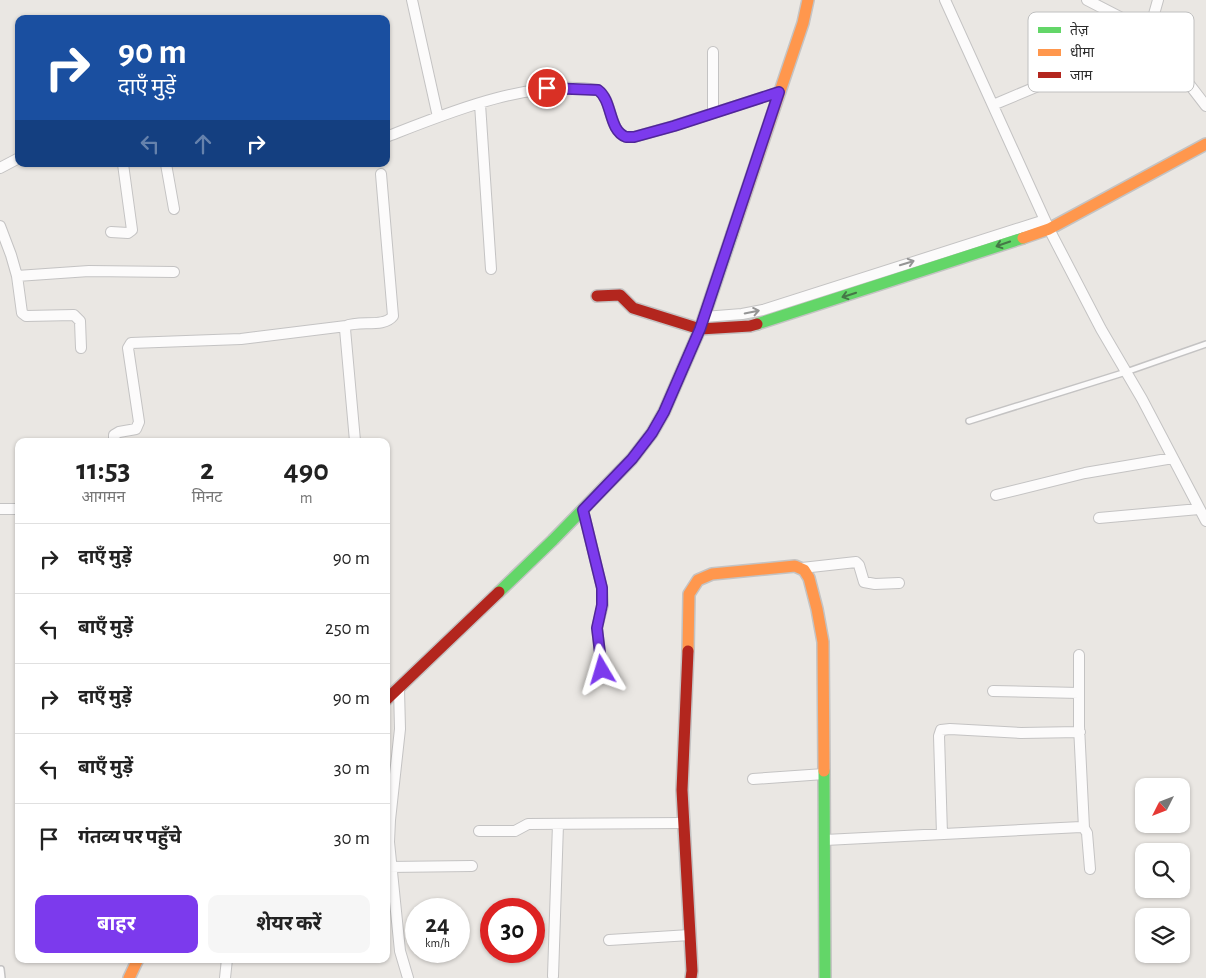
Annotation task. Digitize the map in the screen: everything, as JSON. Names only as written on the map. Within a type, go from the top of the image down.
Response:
[{"type":"street","points":[[412,0],[438,117]]},
{"type":"street","points":[[390,697],[583,510],[632,459],[652,433],[664,412],[700,329],[803,23],[808,0]]},
{"type":"street","points":[[944,0],[1047,224],[1101,329],[1206,521]]},
{"type":"street","points":[[1087,0],[1109,12]]},
{"type":"street","points":[[713,52],[713,113]]},
{"type":"street","points":[[390,135],[438,117],[480,104],[547,88],[598,90],[603,95],[617,130],[626,137],[634,137],[674,126],[779,92]]},
{"type":"street","points":[[993,105],[1028,89]]},
{"type":"street","points":[[1194,91],[1206,106]]},
{"type":"street","points":[[480,104],[491,269]]},
{"type":"street","points":[[597,296],[620,295],[633,308],[700,329],[750,326],[880,285],[1047,224],[1206,144]]},
{"type":"street","points":[[0,168],[15,160]]},
{"type":"street","points":[[111,232],[128,233],[132,230],[123,167]]},
{"type":"street","points":[[167,167],[174,209]]},
{"type":"street","points":[[114,438],[114,435],[117,433],[136,429],[140,422],[128,348],[131,343],[241,339],[387,321],[393,316],[381,174]]},
{"type":"street","points":[[704,317],[763,310],[876,273],[1047,224]]},
{"type":"street","points":[[0,226],[17,276],[21,308],[24,315],[74,315],[80,321],[81,348]]},
{"type":"street","points":[[17,276],[89,271],[174,272]]},
{"type":"street","points":[[876,273],[880,285]]},
{"type":"street","points":[[346,326],[349,386],[355,438]]},
{"type":"street","points":[[996,495],[1085,473],[1173,458]]},
{"type":"street","points":[[0,509],[15,510]]},
{"type":"street","points":[[1099,518],[1200,509]]},
{"type":"street","points":[[583,510],[602,588],[602,605],[597,628],[602,670]]},
{"type":"street","points":[[691,978],[682,790],[687,691],[688,603],[692,584],[700,578],[712,574],[856,562],[859,565],[864,582],[875,584],[899,583]]},
{"type":"street","points":[[802,568],[807,573],[810,582],[822,632],[824,649],[825,978]]},
{"type":"street","points":[[1079,655],[1084,828],[1087,833],[1090,869]]},
{"type":"street","points":[[399,689],[400,729],[390,820],[390,868],[400,951],[408,978]]},
{"type":"street","points":[[993,691],[1079,693]]},
{"type":"street","points":[[942,834],[939,736],[941,730],[1021,733],[1080,732]]},
{"type":"street","points":[[753,779],[824,774]]},
{"type":"street","points":[[479,831],[515,831],[528,824],[683,823]]},
{"type":"street","points":[[552,976],[558,824]]},
{"type":"street","points":[[825,840],[1084,828]]},
{"type":"street","points":[[390,868],[472,866]]},
{"type":"street","points":[[609,940],[690,935]]},
{"type":"street","points":[[128,978],[136,963]]},
{"type":"street","points":[[225,978],[227,963]]},
{"type":"lane","points":[[969,422],[1126,372],[1206,344]]},
{"type":"lane","points":[[1,969],[2,978]]},
{"type":"traffic: fast","points":[[499,592],[632,459],[652,433],[664,412],[700,329],[732,234]]},
{"type":"traffic: fast","points":[[757,324],[1023,238]]},
{"type":"traffic: fast","points":[[824,771],[825,978]]},
{"type":"traffic: slow","points":[[732,234],[803,23],[808,0]]},
{"type":"traffic: slow","points":[[1023,238],[1049,229],[1206,144]]},
{"type":"traffic: slow","points":[[688,651],[689,594],[698,580],[712,574],[795,566],[804,570],[809,578],[823,642],[824,771]]},
{"type":"traffic: slow","points":[[129,978],[136,963]]},
{"type":"traffic: jam","points":[[597,296],[620,295],[633,308],[700,329],[757,324]]},
{"type":"traffic: jam","points":[[390,696],[499,592]]},
{"type":"traffic: jam","points":[[688,651],[682,790],[691,978]]},
{"type":"route","points":[[547,88],[598,90],[603,95],[617,130],[622,136],[626,137],[634,137],[674,126],[779,92],[700,329],[664,412],[652,433],[632,459],[583,510],[602,588],[602,605],[597,628],[602,670]]}]
